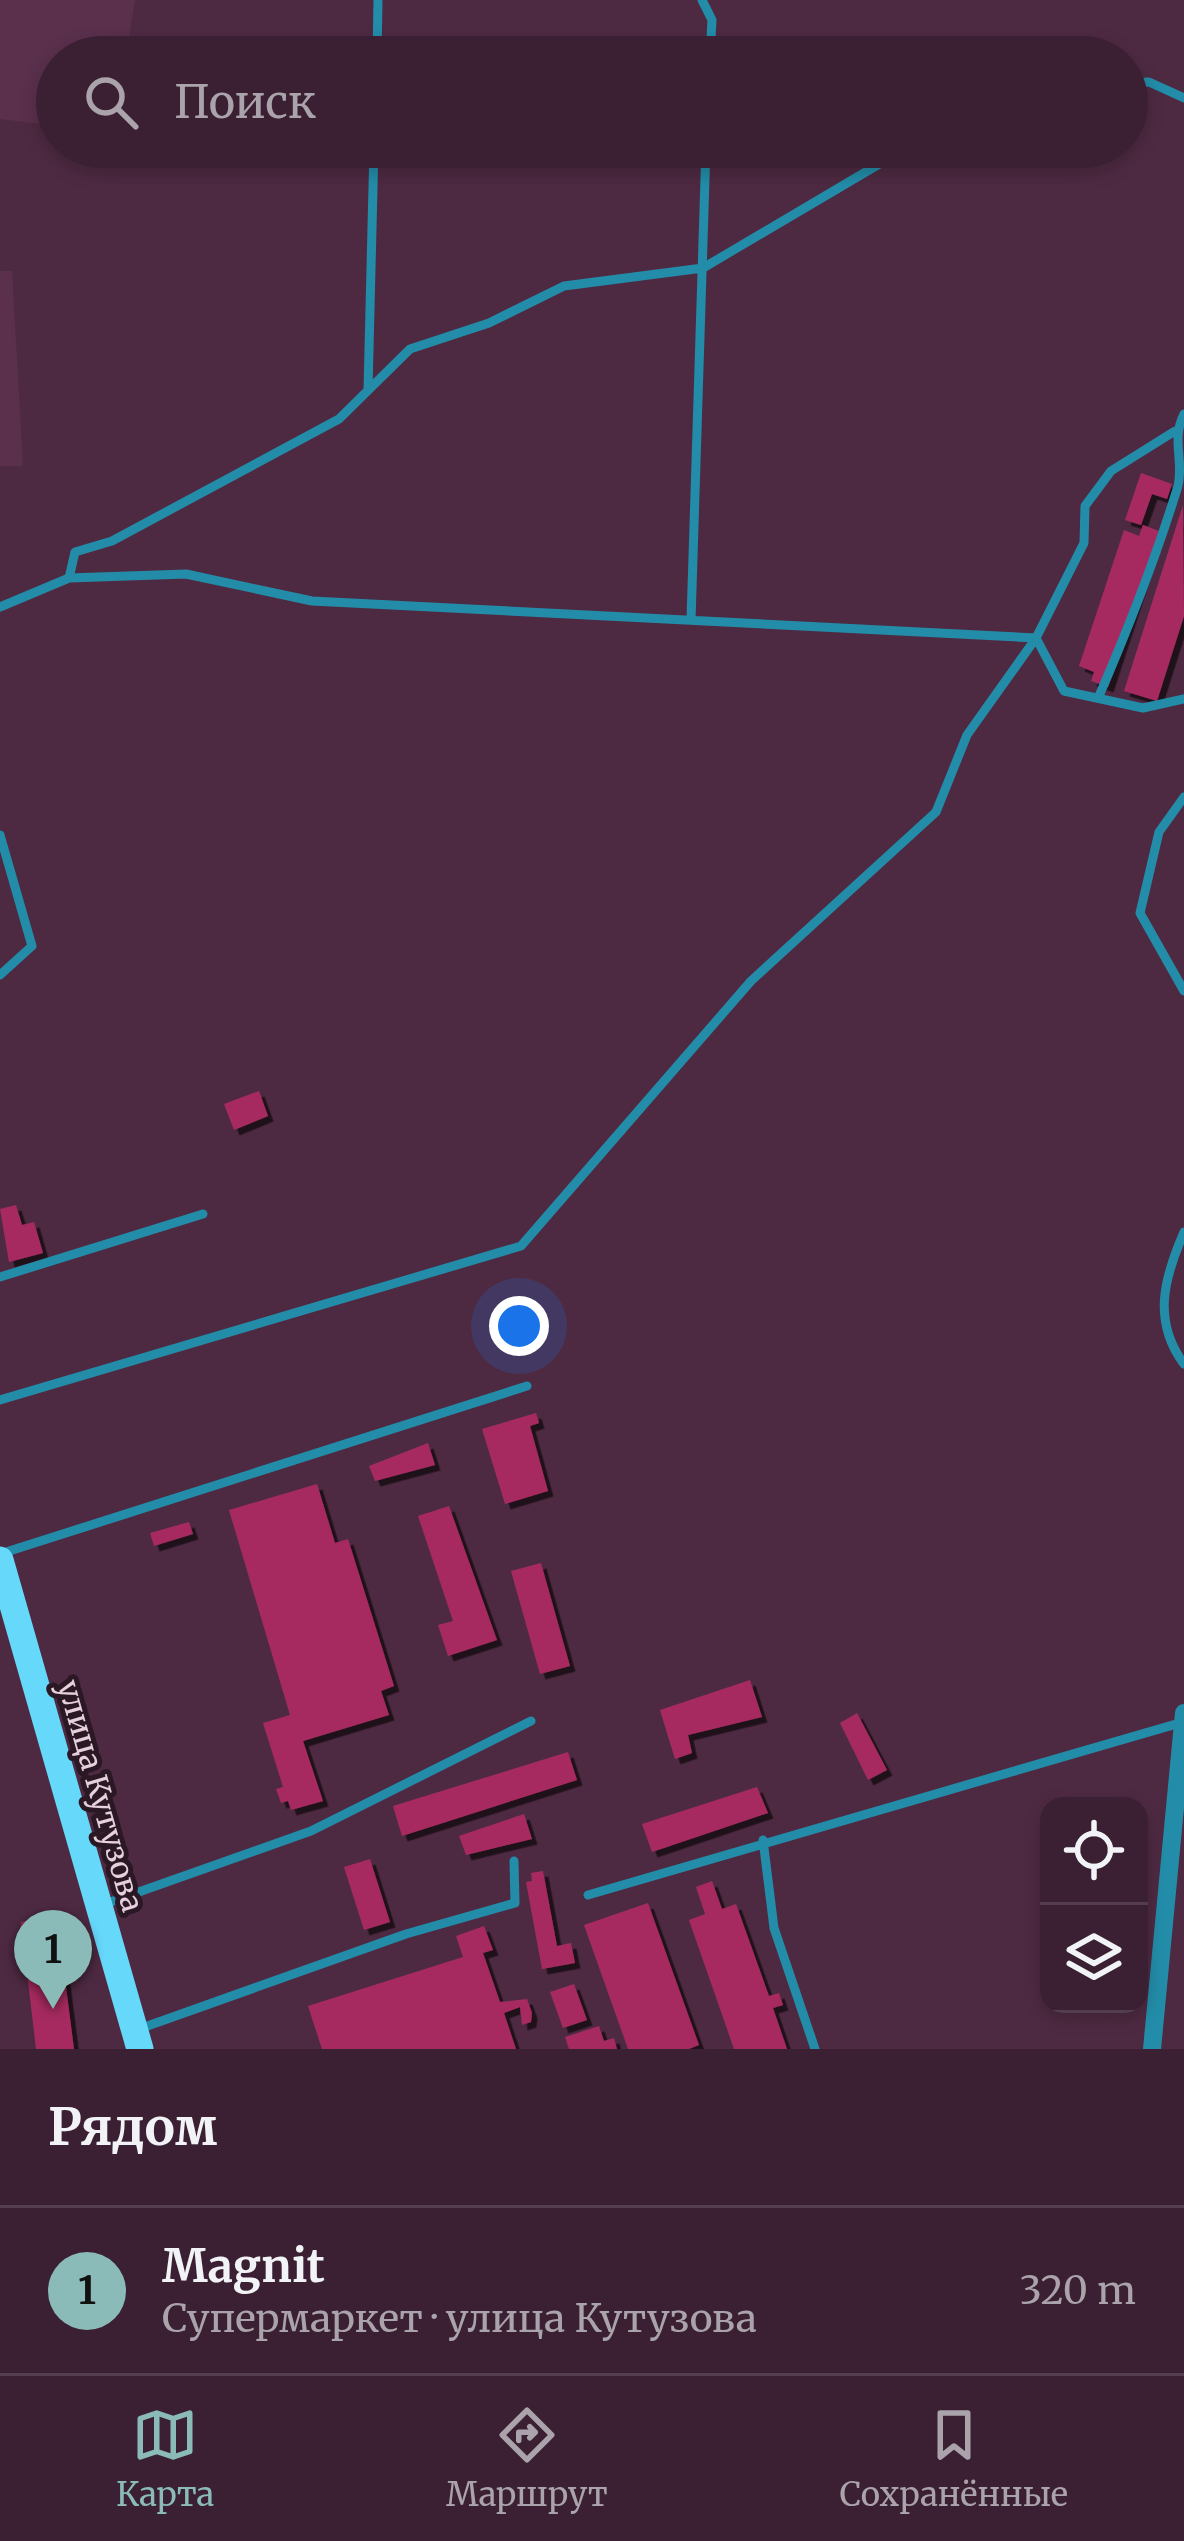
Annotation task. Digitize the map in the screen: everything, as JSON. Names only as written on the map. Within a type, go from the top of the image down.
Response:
[{"type":"main road","name":"улица Кутузова","points":[[0,1557],[137,2040]]},
{"type":"street","points":[[1152,2049],[1183,1718]]},
{"type":"lane","points":[[377,36],[378,0]]},
{"type":"lane","points":[[702,0],[712,20],[711,36]]},
{"type":"lane","points":[[1148,82],[1184,98]]},
{"type":"lane","points":[[368,390],[373,168]]},
{"type":"lane","points":[[691,620],[705,168]]},
{"type":"lane","points":[[69,578],[75,552],[112,542],[339,418],[410,349],[489,323],[564,286],[703,268],[872,168]]},
{"type":"lane","points":[[0,1400],[520,1246],[751,980],[936,812],[967,735],[1036,638],[1084,543],[1085,506],[1111,471],[1175,431],[1184,414]]},
{"type":"lane","points":[[1100,696],[1131,623],[1180,478],[1175,431]]},
{"type":"lane","points":[[0,607],[69,578],[186,574],[312,601],[1036,638]]},
{"type":"lane","points":[[1036,638],[1064,691],[1143,708],[1184,700]]},
{"type":"lane","points":[[1184,797],[1159,832],[1140,913],[1184,991]]},
{"type":"lane","points":[[0,835],[32,946],[0,975]]},
{"type":"lane","points":[[0,1277],[203,1214]]},
{"type":"lane","points":[[1184,1232],[1160,1316],[1184,1364]]},
{"type":"lane","points":[[0,1557],[527,1386]]},
{"type":"lane","points":[[588,1895],[1183,1718]]},
{"type":"lane","points":[[97,1907],[311,1831],[531,1721]]},
{"type":"lane","points":[[763,1840],[774,1928],[815,2049]]},
{"type":"lane","points":[[137,2040],[406,1934],[515,1903],[514,1861]]},
{"type":"shaded area","points":[[0,0],[135,0],[129,36],[36,36],[36,123],[0,119]]},
{"type":"shaded area","points":[[0,271],[12,271],[23,466],[0,466]]},
{"type":"building","points":[[1141,473],[1172,484],[1167,499],[1152,494],[1141,525],[1125,520]]},
{"type":"building","points":[[1183,505],[1184,616],[1157,701],[1124,691]]},
{"type":"building","points":[[1143,525],[1159,531],[1108,687],[1091,681],[1094,672],[1079,666],[1124,530],[1139,536]]},
{"type":"building","points":[[259,1091],[268,1116],[234,1130],[224,1104]]},
{"type":"building","points":[[16,1205],[22,1225],[34,1222],[43,1253],[9,1262],[0,1209]]},
{"type":"building","points":[[536,1413],[539,1423],[530,1426],[548,1491],[505,1504],[482,1429]]},
{"type":"building","points":[[428,1443],[435,1465],[375,1481],[369,1466]]},
{"type":"building","points":[[317,1484],[335,1543],[348,1539],[394,1686],[381,1691],[389,1715],[303,1741],[323,1801],[291,1810],[288,1801],[281,1803],[276,1789],[283,1787],[263,1723],[290,1715],[229,1510]]},
{"type":"building","points":[[449,1506],[497,1640],[448,1656],[438,1625],[453,1621],[418,1516]]},
{"type":"building","points":[[189,1522],[193,1534],[154,1546],[150,1533]]},
{"type":"building","points":[[541,1563],[570,1666],[540,1674],[511,1571]]},
{"type":"building","points":[[750,1680],[762,1717],[688,1735],[692,1753],[675,1759],[660,1710]]},
{"type":"building","points":[[857,1713],[887,1770],[868,1780],[840,1723]]},
{"type":"building","points":[[568,1752],[577,1780],[402,1836],[393,1806]]},
{"type":"building","points":[[757,1787],[768,1813],[652,1852],[642,1824]]},
{"type":"building","points":[[524,1814],[532,1839],[466,1855],[459,1836]]},
{"type":"building","points":[[370,1859],[390,1922],[364,1930],[344,1867]]},
{"type":"building","points":[[543,1871],[557,1946],[571,1943],[575,1963],[542,1969],[526,1882],[532,1881],[531,1873]]},
{"type":"building","points":[[712,1881],[722,1909],[736,1904],[769,1996],[779,1993],[783,2005],[773,2008],[787,2049],[734,2049],[689,1920],[705,1914],[696,1887]]},
{"type":"building","points":[[648,1903],[699,2045],[689,2049],[628,2049],[584,1925]]},
{"type":"building","points":[[57,1918],[74,2049],[36,2049],[21,1922]]},
{"type":"building","points":[[484,1926],[493,1950],[483,1953],[500,2002],[527,1999],[532,2013],[531,2022],[522,2025],[520,2007],[504,2013],[516,2049],[322,2049],[308,2006],[463,1957],[456,1936]]},
{"type":"building","points":[[574,1984],[587,2020],[563,2028],[550,1992]]},
{"type":"building","points":[[599,2026],[604,2041],[614,2038],[617,2049],[569,2049],[565,2037]]},
{"type":"place","name":"Magnit","points":[[53,2009]]}]
